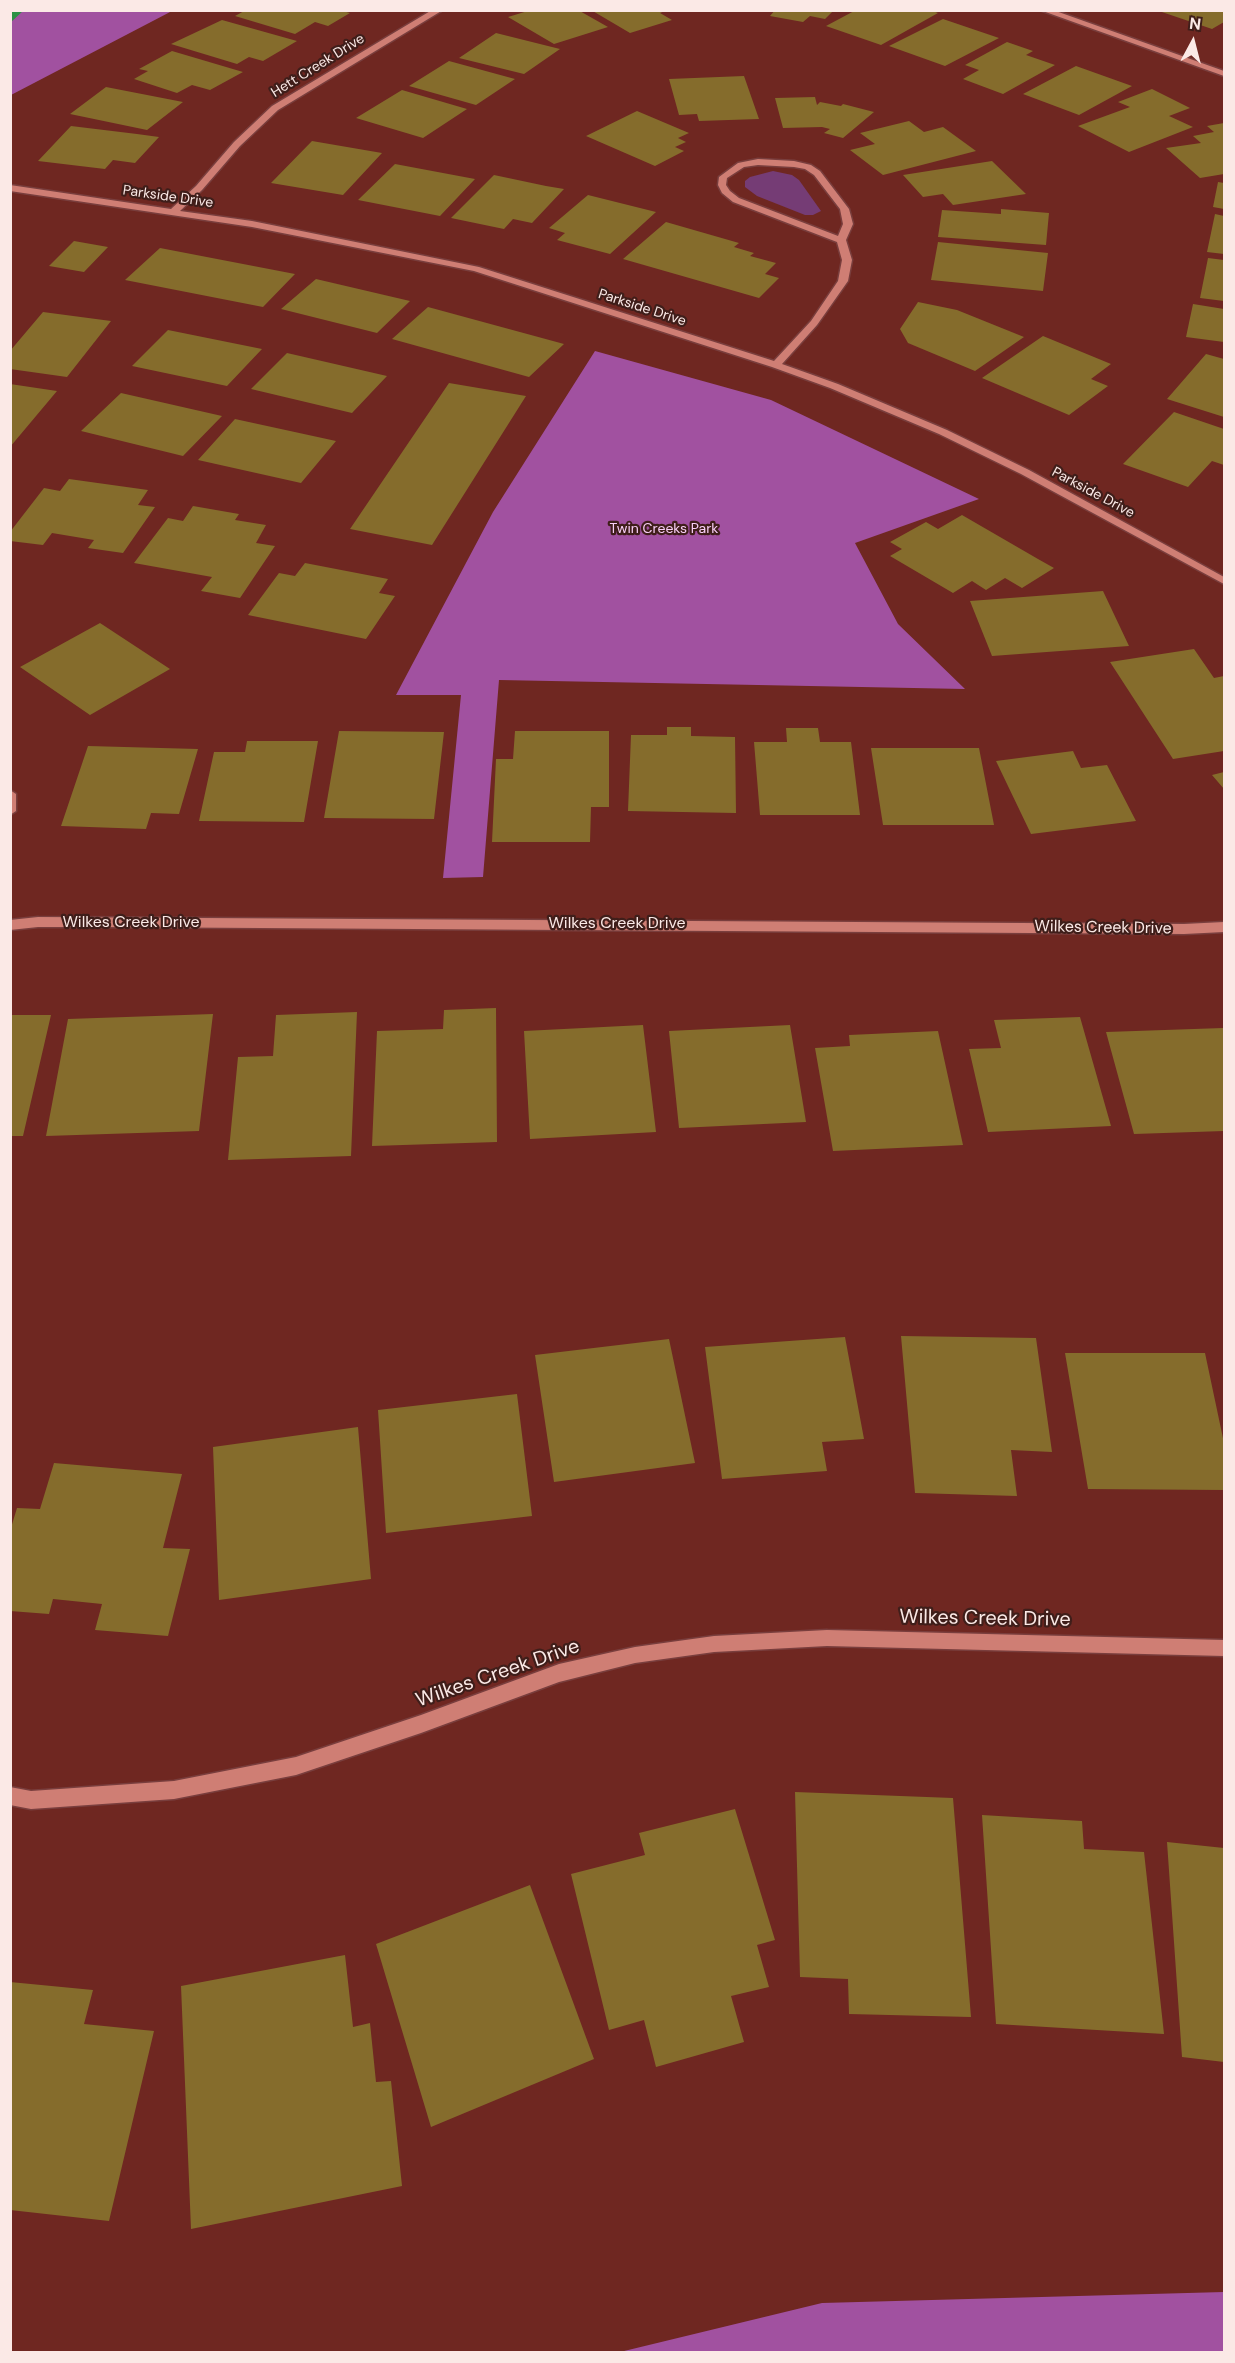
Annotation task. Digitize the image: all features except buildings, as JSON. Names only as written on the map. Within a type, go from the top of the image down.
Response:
[{"type":"street","name":"Hett Creek Drive","points":[[174,212],[199,188],[237,144],[275,108],[325,76],[439,10]]},
{"type":"street","points":[[1044,10],[1224,74]]},
{"type":"street","points":[[776,365],[814,323],[843,281],[847,260],[841,240],[848,224],[844,209],[818,173],[808,167],[776,161],[758,162],[741,165],[723,177],[722,185],[726,193],[736,200],[841,240]]},
{"type":"street","name":"Parkside Drive","points":[[10,188],[252,224],[476,269],[776,365],[921,423],[1025,472],[1224,581]]},
{"type":"street","points":[[10,794],[10,811]]},
{"type":"street","name":"Wilkes Creek Drive","points":[[10,925],[38,922],[106,922],[1184,929],[1224,927]]},
{"type":"street","name":"Wilkes Creek Drive","points":[[10,1796],[31,1800],[174,1790],[296,1766],[421,1724],[559,1672],[636,1655],[714,1644],[827,1638],[1224,1648]]},
{"type":"shaded area","points":[[773,171],[792,175],[799,180],[821,211],[813,215],[805,215],[757,196],[745,187],[745,181],[750,177]]},
{"type":"green space","points":[[11,10],[172,10],[172,11],[11,95]]},
{"type":"green space","name":"Twin Creeks Park","points":[[595,351],[771,400],[979,499],[855,543],[898,624],[965,689],[499,680],[483,877],[443,878],[461,695],[396,695],[493,512]]},
{"type":"green space","points":[[1224,2292],[1224,2352],[620,2352],[822,2303]]},
{"type":"waterway","points":[[10,20],[19,10]]}]
